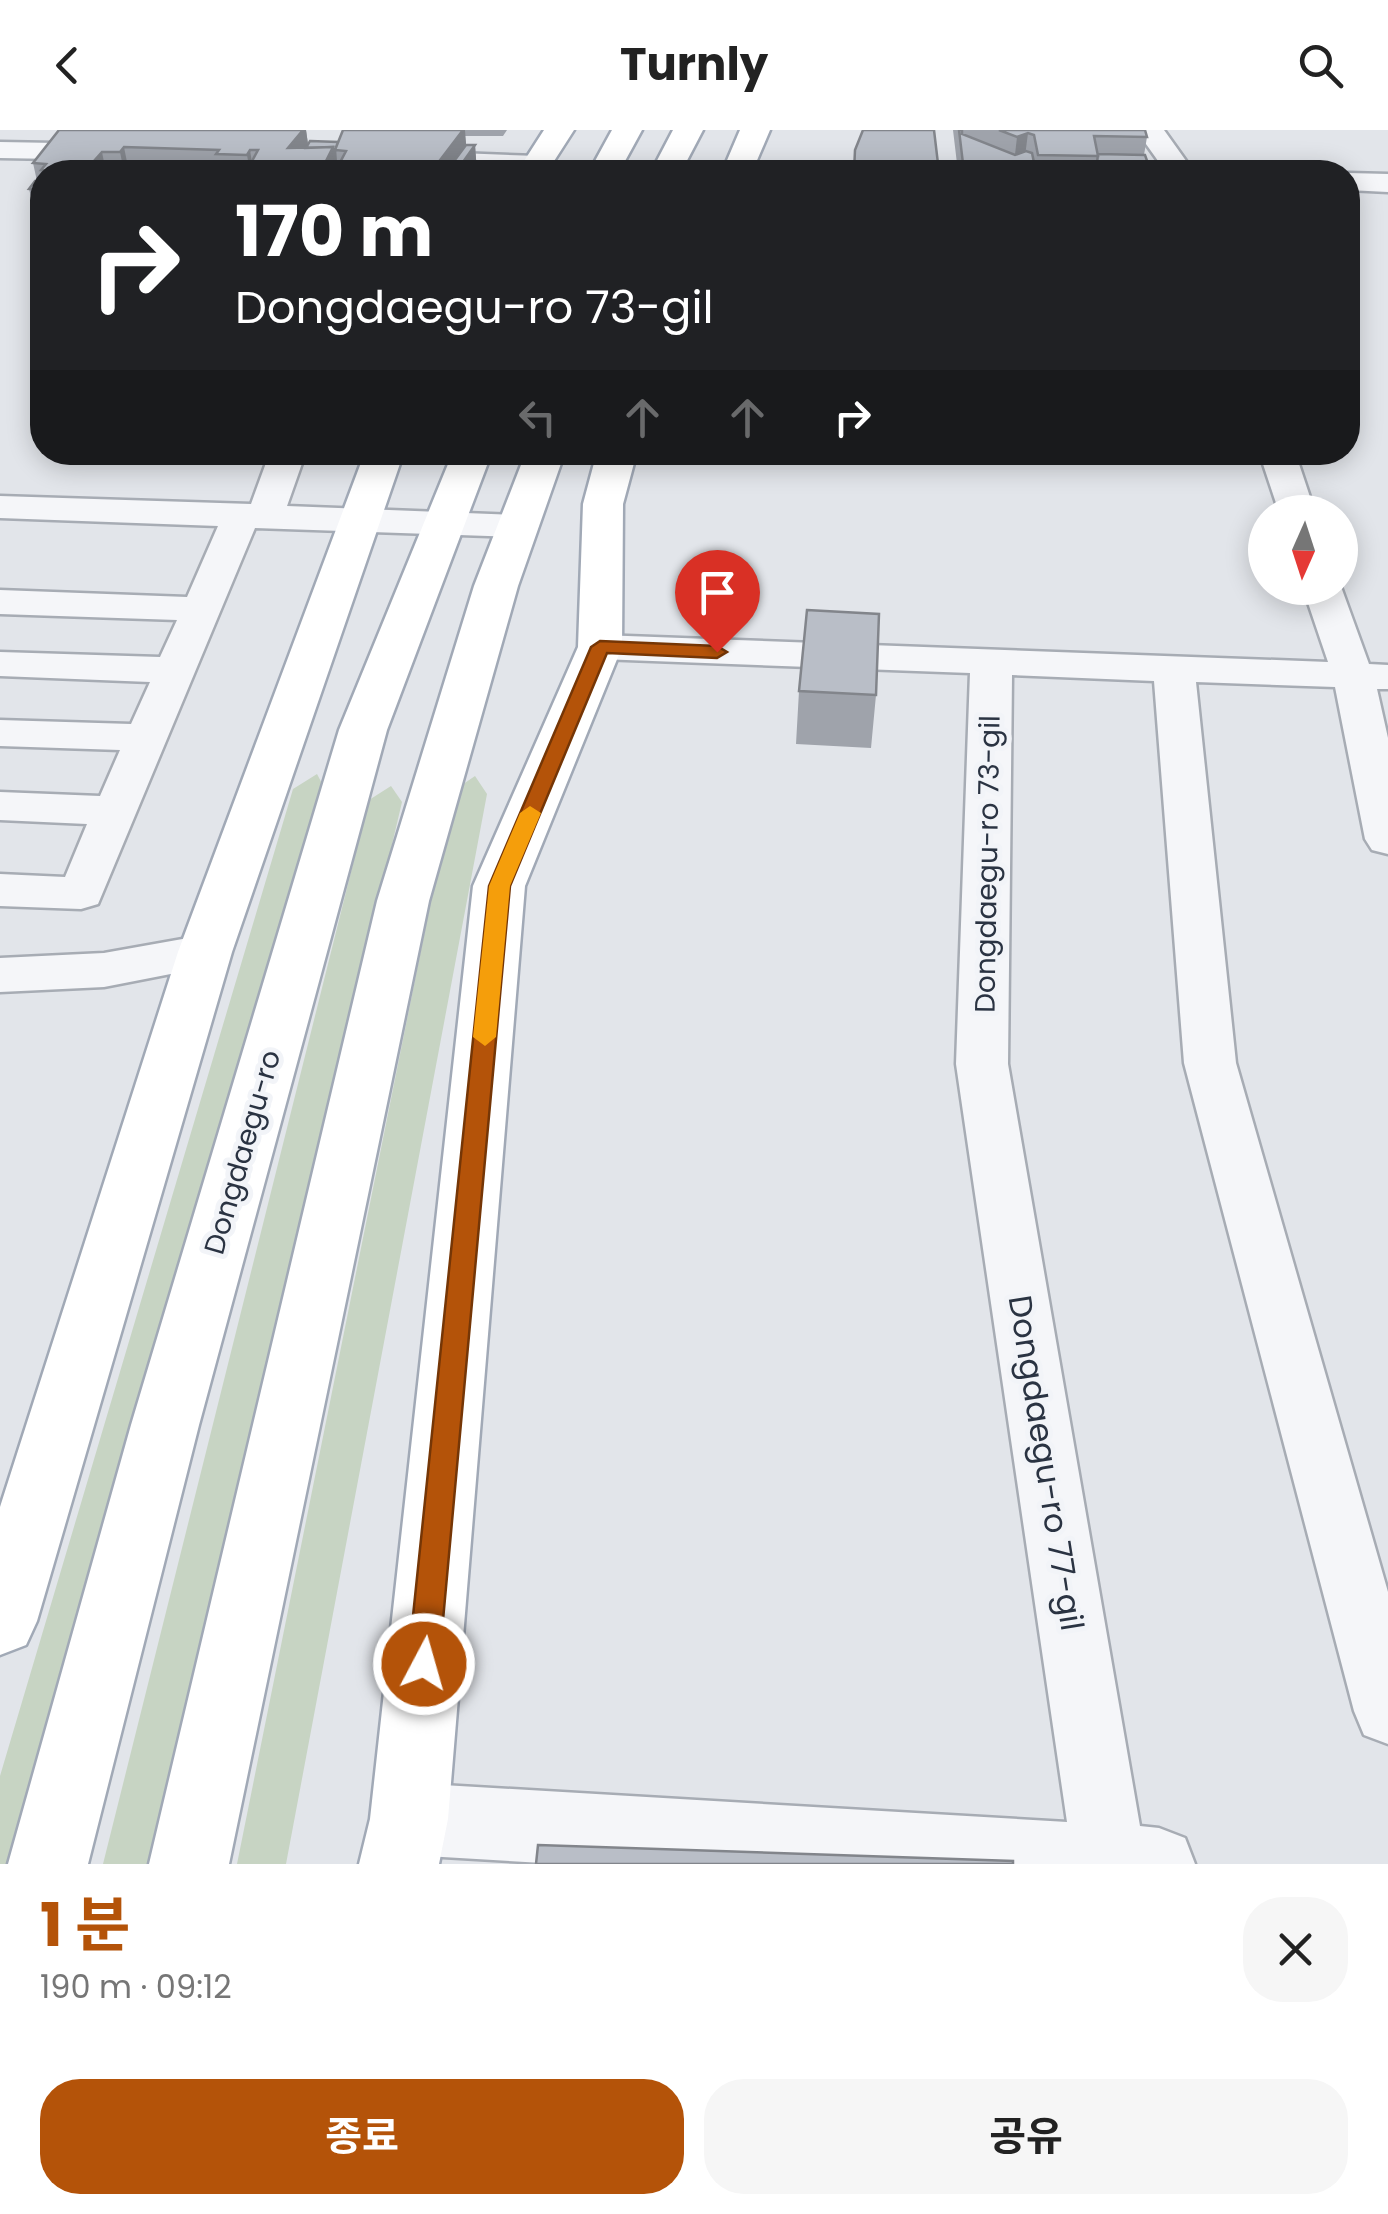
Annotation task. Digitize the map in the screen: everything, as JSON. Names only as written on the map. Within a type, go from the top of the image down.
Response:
[{"type":"main road","points":[[540,160],[559,130]]},
{"type":"main road","points":[[611,160],[627,130]]},
{"type":"main road","points":[[672,160],[688,130]]},
{"type":"main road","points":[[742,160],[755,130]]},
{"type":"main road","points":[[0,1621],[206,952],[380,465]]},
{"type":"main road","name":"Dongdaegu-ro","points":[[48,1864],[164,1425],[363,730],[468,465]]},
{"type":"main road","points":[[188,1864],[403,901],[496,586],[541,465]]},
{"type":"main road","points":[[404,1842],[499,886],[600,647],[603,504],[614,465]]},
{"type":"street","points":[[1150,130],[1171,160]]},
{"type":"street","points":[[0,150],[144,153]]},
{"type":"street","points":[[380,158],[411,160]]},
{"type":"street","points":[[1360,183],[1388,184]]},
{"type":"street","points":[[0,890],[82,893],[202,609],[281,465]]},
{"type":"street","points":[[1282,465],[1292,495]]},
{"type":"street","points":[[0,507],[518,526]]},
{"type":"street","points":[[0,602],[202,609]]},
{"type":"street","points":[[1332,605],[1370,677],[1388,838]]},
{"type":"street","points":[[600,647],[1370,677]]},
{"type":"street","points":[[0,664],[176,670]]},
{"type":"street","name":"Dongdaegu-ro 73-gil","points":[[982,1064],[991,664]]},
{"type":"street","points":[[1174,670],[1210,1064],[1388,1711]]},
{"type":"street","points":[[0,733],[147,738]]},
{"type":"street","points":[[0,806],[116,811]]},
{"type":"street","points":[[0,975],[104,970],[206,952]]},
{"type":"street","name":"Dongdaegu-ro 77-gil","points":[[404,1842],[1126,1863],[982,1064]]},
{"type":"green space","points":[[317,774],[326,791],[24,1864],[0,1864],[0,1776],[293,789]]},
{"type":"green space","points":[[475,776],[487,794],[286,1864],[237,1864],[453,791]]},
{"type":"green space","points":[[391,786],[402,802],[152,1864],[103,1864],[369,800]]},
{"type":"building","points":[[59,130],[303,130],[288,148],[333,147],[326,160],[253,160],[258,150],[250,150],[247,155],[216,154],[219,150],[124,147],[120,152],[102,152],[95,160],[35,160]]},
{"type":"building","points":[[343,130],[463,130],[440,160],[341,160],[346,151],[335,150]]},
{"type":"building","points":[[863,130],[934,130],[938,160],[855,160]]},
{"type":"building","points":[[959,130],[1015,155],[1032,153],[1033,160],[963,160]]},
{"type":"building","points":[[999,130],[1145,130],[1147,137],[1094,136],[1098,156],[1038,155],[1034,135],[1017,137]]},
{"type":"building","points":[[310,141],[338,142],[336,160],[333,147],[306,148]]},
{"type":"building","points":[[466,145],[475,145],[464,160],[455,160]]},
{"type":"building","points":[[1098,154],[1145,155],[1147,160],[1097,160]]},
{"type":"building","points":[[807,610],[879,614],[876,695],[799,691]]},
{"type":"building","points":[[538,1845],[1013,1861],[1013,1864],[536,1864]]},
{"type":"slow traffic","points":[[485,1037],[499,886],[530,813]]},
{"type":"route","points":[[424,1664],[499,886],[600,647],[717,652]]}]
